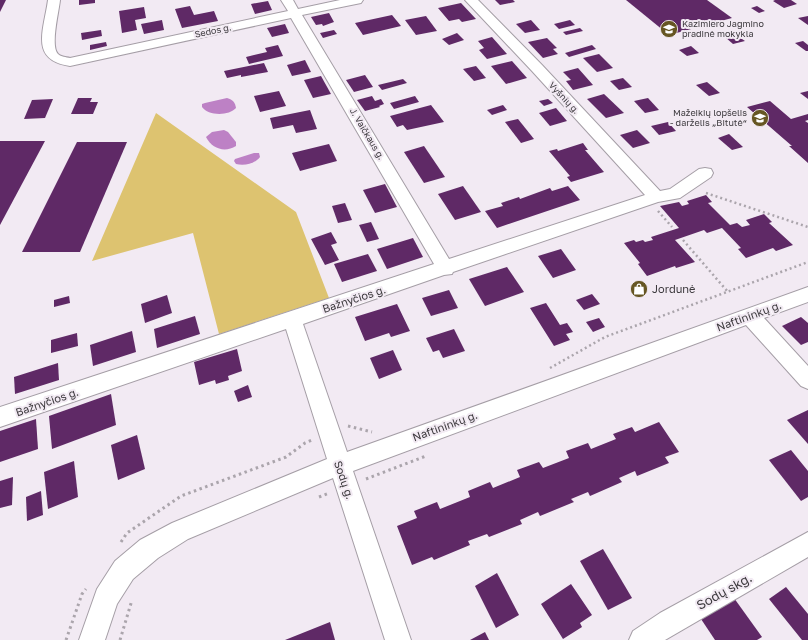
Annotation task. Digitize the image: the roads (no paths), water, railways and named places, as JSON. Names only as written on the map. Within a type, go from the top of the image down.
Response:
[{"type":"street","name":"Sedos g.","points":[[54,0],[49,48],[51,54],[56,59],[70,62],[357,0]]},
{"type":"street","name":"J. Vaičkaus g.","points":[[287,0],[446,269]]},
{"type":"street","name":"Vyšnių g.","points":[[471,0],[537,68],[652,199]]},
{"type":"street","name":"Bažnyčios g.","points":[[0,418],[652,199],[674,194],[704,173]]},
{"type":"street","name":"Naftininkų g.","points":[[92,640],[106,598],[124,570],[149,549],[180,531],[339,465],[808,294]]},
{"type":"street","points":[[749,315],[808,380]]},
{"type":"street","name":"Sodų g.","points":[[292,320],[346,487],[398,640]]},
{"type":"street","name":"Sodų skg.","points":[[642,640],[669,622],[808,544]]},
{"type":"place","name":"Kazimiero Jagmino pradinė mokykla","points":[[669,29]]},
{"type":"place","name":"Mažeikių lopšelis - darželis „Bitutė“","points":[[760,118]]},
{"type":"place","name":"Jordunė","points":[[639,289]]}]
